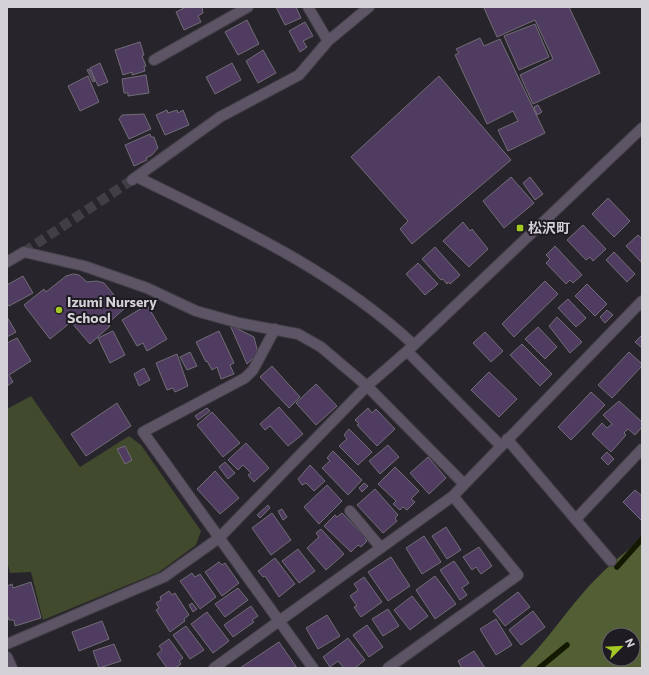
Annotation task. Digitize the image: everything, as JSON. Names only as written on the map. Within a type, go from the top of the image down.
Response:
[{"type":"street","points":[[154,60],[248,7]]},
{"type":"street","points":[[308,7],[328,41]]},
{"type":"street","points":[[369,7],[328,41],[300,75],[220,117],[135,179],[290,254],[346,289],[390,323],[410,348],[504,442],[576,519],[612,561]]},
{"type":"street","points":[[7,644],[164,577],[219,538],[367,386],[410,348],[642,128]]},
{"type":"street","points":[[7,262],[24,252],[84,266],[147,288],[196,311],[239,322],[298,334],[321,347],[367,386],[464,484]]},
{"type":"street","points":[[214,668],[453,496],[642,301]]},
{"type":"street","points":[[275,329],[253,370],[245,378],[143,432],[313,668]]},
{"type":"street","points":[[576,519],[642,449]]},
{"type":"street","points":[[388,668],[518,575],[453,496]]},
{"type":"street","points":[[350,511],[381,548]]},
{"type":"street","points":[[7,657],[12,668]]},
{"type":"green space","points":[[31,396],[80,467],[129,436],[141,445],[201,531],[196,545],[159,572],[43,620],[31,572],[10,573],[7,561],[7,409]]},
{"type":"green space","points":[[642,539],[642,668],[519,668],[536,651],[596,578]]},
{"type":"building","points":[[186,7],[202,7],[203,13],[198,16],[201,22],[184,30],[176,12]]},
{"type":"building","points":[[276,7],[296,7],[301,18],[285,25]]},
{"type":"building","points":[[569,7],[600,73],[533,104],[520,75],[553,59],[535,20],[497,37],[484,8]]},
{"type":"building","points":[[247,20],[259,44],[238,55],[225,32]]},
{"type":"building","points":[[305,22],[313,36],[303,41],[307,47],[300,52],[289,31]]},
{"type":"building","points":[[535,24],[549,57],[519,70],[504,36]]},
{"type":"building","points":[[480,38],[484,46],[500,39],[545,133],[508,151],[498,130],[518,121],[513,111],[487,124],[455,55],[459,53],[456,49]]},
{"type":"building","points":[[140,42],[144,55],[142,56],[146,66],[144,67],[145,71],[132,75],[132,72],[123,75],[115,50]]},
{"type":"building","points":[[263,50],[276,73],[258,83],[246,61]]},
{"type":"building","points":[[100,63],[108,82],[98,86],[90,68]]},
{"type":"building","points":[[232,63],[241,80],[215,94],[206,77]]},
{"type":"building","points":[[89,69],[95,81],[93,82],[87,70]]},
{"type":"building","points":[[146,75],[149,93],[128,96],[128,93],[124,93],[122,79]]},
{"type":"building","points":[[88,76],[99,102],[80,111],[68,86]]},
{"type":"building","points":[[439,76],[511,160],[412,244],[400,229],[408,221],[351,157]]},
{"type":"building","points":[[538,105],[542,112],[537,115],[534,107]]},
{"type":"building","points":[[167,110],[168,113],[177,110],[178,113],[183,110],[189,125],[165,135],[156,115]]},
{"type":"building","points":[[144,114],[151,129],[129,139],[119,119],[122,115]]},
{"type":"building","points":[[150,134],[151,137],[154,137],[158,148],[152,155],[146,158],[147,160],[134,166],[125,145]]},
{"type":"building","points":[[511,177],[534,203],[504,228],[483,201]]},
{"type":"building","points":[[530,177],[543,194],[535,200],[523,183]]},
{"type":"building","points":[[608,198],[630,221],[614,237],[592,214]]},
{"type":"building","points":[[463,222],[470,231],[472,229],[488,249],[469,267],[443,241]]},
{"type":"building","points":[[583,225],[606,249],[593,261],[590,257],[586,260],[567,240]]},
{"type":"building","points":[[638,235],[642,239],[642,263],[626,246]]},
{"type":"building","points":[[555,246],[582,275],[573,283],[570,280],[566,284],[546,263],[550,259],[546,255]]},
{"type":"building","points":[[435,247],[460,275],[450,284],[448,282],[447,284],[443,279],[441,280],[422,259]]},
{"type":"building","points":[[614,252],[635,274],[627,282],[606,260]]},
{"type":"building","points":[[418,263],[438,284],[425,295],[406,274]]},
{"type":"building","points":[[73,274],[79,275],[87,282],[97,281],[104,283],[125,308],[107,324],[110,326],[90,344],[71,322],[50,339],[24,305],[44,289],[46,292],[66,276]]},
{"type":"building","points":[[23,276],[33,293],[9,306],[7,303],[7,285]]},
{"type":"building","points":[[545,281],[558,294],[514,337],[502,324]]},
{"type":"building","points":[[587,284],[607,304],[595,316],[575,296]]},
{"type":"building","points":[[568,299],[586,318],[576,327],[558,308]]},
{"type":"building","points":[[147,305],[167,339],[147,351],[143,343],[137,346],[122,320]]},
{"type":"building","points":[[607,310],[613,315],[605,323],[600,317]]},
{"type":"building","points":[[7,317],[16,332],[7,337]]},
{"type":"building","points":[[557,317],[582,342],[570,353],[549,326]]},
{"type":"building","points":[[230,325],[254,337],[258,353],[247,364]]},
{"type":"building","points":[[538,327],[557,347],[545,359],[525,339]]},
{"type":"building","points":[[113,331],[125,355],[110,363],[98,338]]},
{"type":"building","points":[[219,331],[234,363],[230,365],[234,374],[221,379],[217,367],[212,370],[207,361],[206,362],[196,342]]},
{"type":"building","points":[[485,332],[503,351],[491,362],[473,343]]},
{"type":"building","points":[[642,335],[642,348],[635,342]]},
{"type":"building","points":[[17,338],[31,361],[9,375],[13,382],[7,386],[7,343]]},
{"type":"building","points":[[522,344],[552,374],[540,386],[510,355]]},
{"type":"building","points":[[190,352],[197,366],[187,370],[180,357]]},
{"type":"building","points":[[629,352],[642,364],[642,366],[612,398],[598,385]]},
{"type":"building","points":[[177,354],[188,386],[175,392],[173,388],[167,390],[156,363]]},
{"type":"building","points":[[272,366],[300,397],[289,408],[260,377]]},
{"type":"building","points":[[144,368],[150,380],[139,386],[134,374]]},
{"type":"building","points":[[489,372],[517,399],[499,417],[471,390]]},
{"type":"building","points":[[316,384],[337,406],[316,425],[296,403]]},
{"type":"building","points":[[591,392],[605,405],[571,440],[558,427]]},
{"type":"building","points":[[619,401],[642,422],[642,427],[635,435],[628,429],[624,433],[626,435],[611,452],[592,434],[602,423],[607,428],[612,424],[603,415]]},
{"type":"building","points":[[117,403],[131,426],[86,456],[71,434]]},
{"type":"building","points":[[279,407],[303,434],[288,446],[270,426],[265,430],[260,424]]},
{"type":"building","points":[[207,408],[210,411],[198,420],[195,416]]},
{"type":"building","points":[[368,408],[372,413],[376,409],[395,429],[377,446],[357,425],[359,424],[355,420]]},
{"type":"building","points":[[212,412],[240,443],[223,457],[197,425]]},
{"type":"building","points":[[349,429],[372,452],[358,465],[339,446],[347,439],[344,435]]},
{"type":"building","points":[[246,443],[269,468],[254,482],[248,475],[251,473],[243,465],[238,470],[228,460]]},
{"type":"building","points":[[388,445],[399,457],[380,474],[369,461]]},
{"type":"building","points":[[125,446],[132,460],[125,464],[117,449]]},
{"type":"building","points":[[333,451],[362,480],[348,495],[322,468],[330,461],[327,458]]},
{"type":"building","points":[[607,452],[614,459],[608,465],[601,458]]},
{"type":"building","points":[[428,457],[446,478],[429,494],[410,473]]},
{"type":"building","points":[[225,462],[235,473],[228,479],[219,467]]},
{"type":"building","points":[[310,465],[325,481],[314,491],[306,483],[302,485],[298,479]]},
{"type":"building","points":[[395,467],[419,491],[411,499],[415,502],[407,510],[403,507],[400,510],[393,504],[396,501],[378,484]]},
{"type":"building","points":[[215,471],[239,498],[220,514],[197,489]]},
{"type":"building","points":[[364,483],[368,486],[362,492],[359,488]]},
{"type":"building","points":[[327,485],[342,501],[319,524],[304,507]]},
{"type":"building","points":[[375,489],[398,515],[395,518],[397,521],[383,533],[357,505]]},
{"type":"building","points":[[635,490],[642,496],[642,521],[623,502]]},
{"type":"building","points":[[268,505],[270,508],[260,518],[257,515]]},
{"type":"building","points":[[282,509],[287,517],[283,520],[278,511]]},
{"type":"building","points":[[272,513],[291,540],[271,555],[252,528]]},
{"type":"building","points":[[342,513],[366,538],[365,539],[367,541],[361,547],[358,545],[351,552],[324,526],[335,515],[337,517]]},
{"type":"building","points":[[446,527],[461,550],[447,559],[432,536]]},
{"type":"building","points":[[321,529],[344,554],[326,570],[307,548],[319,537],[316,533]]},
{"type":"building","points":[[424,536],[441,562],[422,574],[406,548]]},
{"type":"building","points":[[479,547],[492,566],[481,574],[476,567],[472,570],[463,557]]},
{"type":"building","points":[[298,549],[315,571],[299,583],[282,561]]},
{"type":"building","points":[[391,557],[410,586],[388,601],[368,572]]},
{"type":"building","points":[[275,558],[295,584],[279,597],[265,576],[263,577],[258,571]]},
{"type":"building","points":[[454,561],[469,583],[462,588],[467,595],[460,600],[440,570]]},
{"type":"building","points":[[219,562],[222,565],[225,563],[239,583],[222,596],[205,572]]},
{"type":"building","points":[[192,573],[195,577],[200,574],[216,597],[200,609],[180,581]]},
{"type":"building","points":[[435,576],[456,604],[435,619],[416,590]]},
{"type":"building","points":[[364,577],[382,602],[361,617],[354,607],[357,606],[350,596],[358,590],[354,584]]},
{"type":"building","points":[[31,582],[41,618],[15,626],[14,620],[9,620],[7,614],[7,586],[12,584],[13,588]]},
{"type":"building","points":[[238,588],[248,600],[225,617],[215,604]]},
{"type":"building","points":[[169,591],[172,595],[175,593],[189,615],[184,619],[185,621],[170,632],[156,610],[159,608],[156,603],[161,600],[160,597]]},
{"type":"building","points":[[518,592],[530,607],[505,626],[493,611]]},
{"type":"building","points":[[412,596],[428,616],[410,630],[394,610]]},
{"type":"building","points":[[192,603],[197,609],[193,612],[189,605]]},
{"type":"building","points":[[251,606],[258,616],[252,620],[254,622],[233,637],[224,625]]},
{"type":"building","points":[[388,609],[399,626],[383,636],[372,619]]},
{"type":"building","points":[[533,611],[545,627],[521,645],[509,630]]},
{"type":"building","points":[[207,612],[229,641],[213,653],[191,624]]},
{"type":"building","points":[[327,615],[340,636],[318,649],[306,628]]},
{"type":"building","points":[[496,619],[512,645],[496,655],[480,629]]},
{"type":"building","points":[[102,621],[109,639],[79,651],[72,632]]},
{"type":"building","points":[[367,625],[383,647],[369,657],[353,635]]},
{"type":"building","points":[[186,626],[204,650],[190,659],[173,635]]},
{"type":"building","points":[[348,638],[365,660],[355,668],[344,668],[338,661],[330,667],[323,657]]},
{"type":"building","points":[[169,639],[183,658],[179,661],[181,664],[175,668],[167,668],[157,654],[162,650],[159,646]]},
{"type":"building","points":[[279,642],[297,668],[240,668]]},
{"type":"building","points":[[114,644],[121,661],[99,668],[93,651]]},
{"type":"building","points":[[474,651],[485,668],[462,668],[458,661]]},
{"type":"waterway","points":[[617,567],[642,539]]},
{"type":"waterway","points":[[539,668],[567,645]]},
{"type":"tunnel","points":[[24,252],[132,180]]},
{"type":"place","name":"松沢町","points":[[520,228]]},
{"type":"place","name":"Izumi Nursery School","points":[[59,310]]}]
